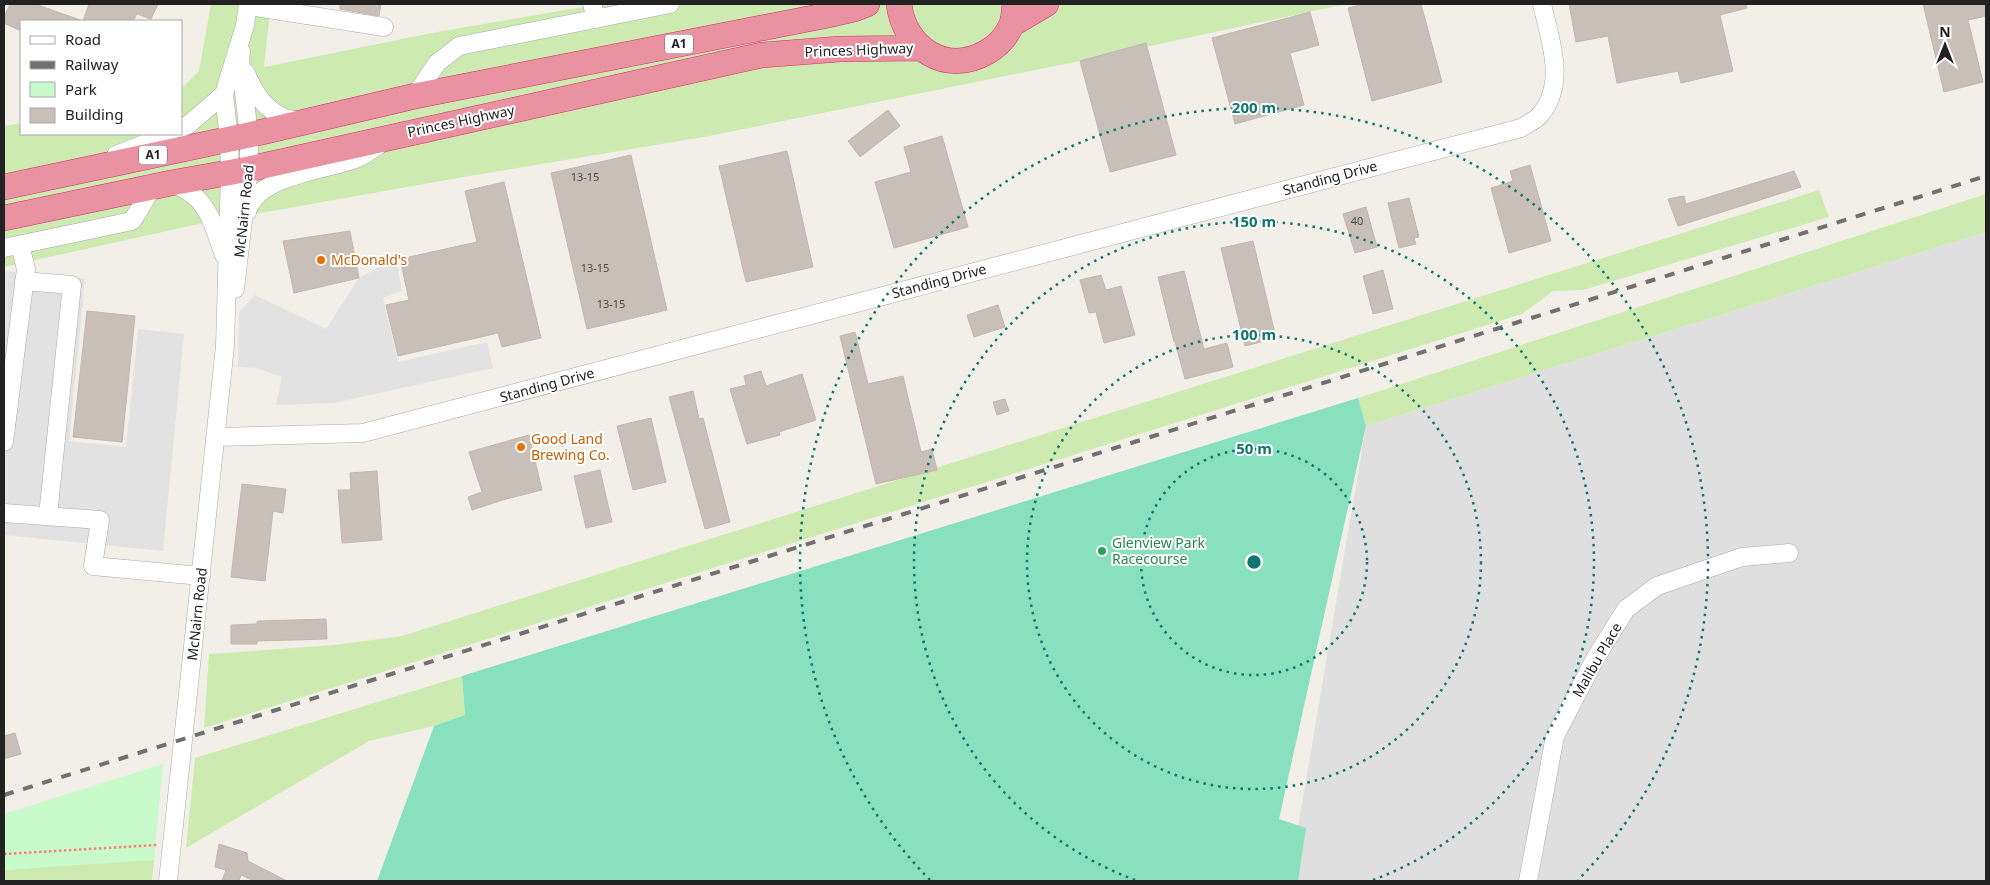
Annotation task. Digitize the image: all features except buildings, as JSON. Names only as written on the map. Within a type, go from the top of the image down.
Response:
[{"type":"highway","name":"A1","points":[[4,187],[814,10],[854,10],[867,4]]},
{"type":"highway","name":"Princes Highway","points":[[900,4],[902,21],[910,36],[922,48],[935,56],[950,60],[965,60],[980,56],[993,48],[1004,37],[1013,14],[1046,4]]},
{"type":"highway","name":"Princes Highway","points":[[4,218],[240,170],[762,55],[840,49],[922,48]]},
{"type":"highway","points":[[415,96],[423,110],[440,115],[498,113]]},
{"type":"street","points":[[415,96],[437,63],[459,46],[594,12],[670,4]]},
{"type":"street","name":"Standing Drive","points":[[216,437],[363,433],[1521,128],[1540,116],[1552,95],[1556,72],[1542,4]]},
{"type":"street","points":[[239,137],[240,59],[248,5],[384,27]]},
{"type":"street","points":[[182,127],[224,94],[245,25]]},
{"type":"street","points":[[240,59],[253,90],[265,105],[284,118],[305,121]]},
{"type":"street","points":[[224,94],[239,137]]},
{"type":"street","points":[[77,172],[168,135]]},
{"type":"street","points":[[243,227],[248,207],[258,195],[269,187],[303,172],[357,158],[395,135]]},
{"type":"street","name":"McNairn Road","points":[[224,346],[238,269],[243,227],[239,137]]},
{"type":"street","name":"McNairn Road","points":[[168,881],[216,437],[224,346],[226,260],[240,170]]},
{"type":"street","points":[[4,442],[26,269],[12,246],[132,221],[162,185],[192,194],[202,203],[208,213],[226,260]]},
{"type":"street","points":[[24,281],[72,285],[48,516]]},
{"type":"street","points":[[4,513],[100,520],[93,566],[201,576]]},
{"type":"street","name":"Malibu Place","points":[[1528,881],[1556,736],[1596,657],[1626,609],[1657,586],[1674,580],[1742,557],[1789,553]]},
{"type":"path","points":[[4,854],[172,844]]},
{"type":"shaded area","points":[[1986,232],[1986,881],[1289,881],[1366,426]]},
{"type":"shaded area","points":[[396,258],[402,291],[383,298],[398,362],[487,342],[493,368],[334,403],[276,405],[282,377],[256,368],[238,367],[239,312],[255,295],[326,329],[359,278]]},
{"type":"shaded area","points":[[4,271],[85,279],[69,441],[126,447],[138,329],[184,334],[163,551],[4,535]]},
{"type":"green space","points":[[211,4],[271,4],[264,67],[437,32],[600,4],[1346,4],[1080,61],[709,136],[194,225],[4,267],[4,126],[20,123],[20,135],[182,135],[182,88],[199,71]]},
{"type":"green space","points":[[1819,190],[1829,217],[1583,290],[1553,291],[1522,314],[204,728],[209,654],[335,645],[402,636]]},
{"type":"green space","points":[[1986,194],[1986,232],[1366,426],[1358,398]]},
{"type":"green space","name":"Glenview Park Racecourse","points":[[1358,398],[1366,426],[1279,819],[1306,828],[1298,881],[377,881],[434,726],[465,715],[462,676]]},
{"type":"green space","points":[[462,676],[465,716],[434,726],[369,741],[186,848],[195,758]]},
{"type":"green space","points":[[163,764],[154,860],[4,870],[4,814]]},
{"type":"green space","points":[[129,860],[154,860],[152,881],[4,881],[4,870]]},
{"type":"railway","points":[[4,795],[1986,176]]},
{"type":"place","name":"McDonald's","points":[[321,260]]},
{"type":"place","name":"Good Land Brewing Co.","points":[[521,447]]},
{"type":"place","name":"Glenview Park Racecourse","points":[[1102,551]]}]
